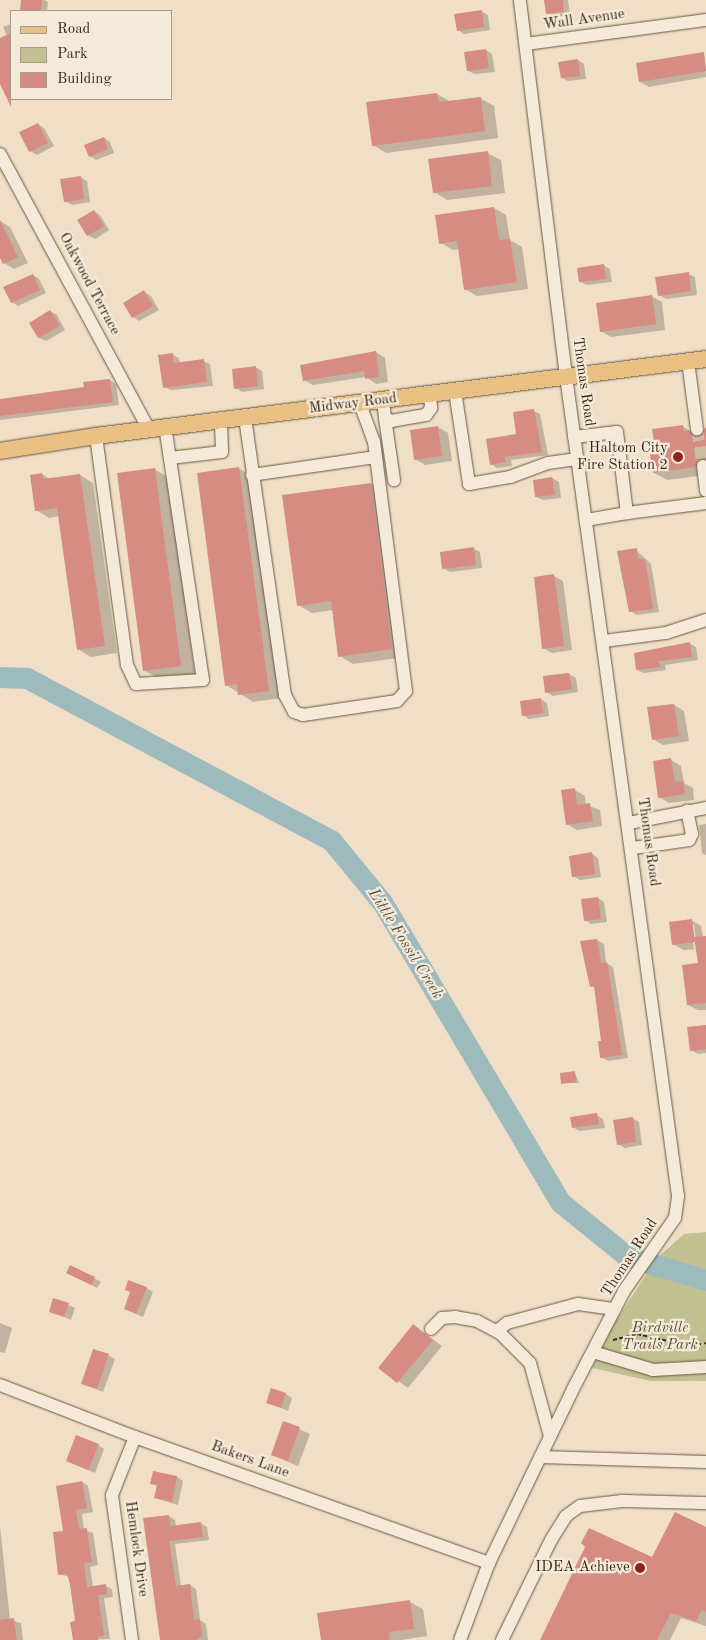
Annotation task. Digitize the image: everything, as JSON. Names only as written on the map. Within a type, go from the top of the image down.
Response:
[{"type":"main road","name":"Midway Road","points":[[0,451],[157,428],[360,404],[706,359]]},
{"type":"street","name":"Thomas Road","points":[[460,1640],[490,1563],[592,1352],[630,1283],[675,1218],[676,1169],[604,641],[574,437],[520,0]]},
{"type":"street","name":"Wall Avenue","points":[[526,44],[706,20]]},
{"type":"street","name":"Oakwood Terrace","points":[[0,154],[157,428],[170,458],[203,680],[136,684],[128,665],[96,436]]},
{"type":"street","points":[[688,361],[698,429]]},
{"type":"street","points":[[455,391],[469,484],[510,477],[548,463],[578,459]]},
{"type":"street","points":[[385,418],[391,421],[426,415],[431,408],[430,394]]},
{"type":"street","points":[[383,401],[394,480]]},
{"type":"street","points":[[244,418],[285,695],[294,712],[303,715],[397,702],[406,690],[375,457],[360,404]]},
{"type":"street","points":[[170,458],[222,452],[221,421]]},
{"type":"street","points":[[574,437],[617,432],[626,513]]},
{"type":"street","points":[[252,475],[375,457]]},
{"type":"street","points":[[703,466],[706,491]]},
{"type":"street","points":[[586,520],[706,503]]},
{"type":"street","points":[[604,641],[666,632],[706,620]]},
{"type":"street","points":[[629,823],[706,808]]},
{"type":"street","points":[[632,848],[688,840],[692,834],[687,811]]},
{"type":"street","points":[[497,1331],[507,1323],[578,1304],[615,1309]]},
{"type":"street","points":[[431,1329],[442,1318],[455,1318],[477,1321],[497,1331],[530,1363],[550,1436]]},
{"type":"street","points":[[592,1352],[653,1370],[706,1367]]},
{"type":"street","name":"Bakers Lane","points":[[0,1385],[135,1437],[490,1563]]},
{"type":"street","name":"Hemlock Drive","points":[[132,1640],[112,1495],[135,1437]]},
{"type":"street","points":[[540,1457],[706,1462]]},
{"type":"street","points":[[502,1640],[551,1540],[566,1516],[580,1506],[622,1501],[706,1503]]},
{"type":"path","points":[[592,1352],[606,1341],[637,1334],[691,1346],[706,1343]]},
{"type":"green space","name":"Birdville Trails Park","points":[[706,1232],[706,1381],[651,1381],[592,1368],[613,1325],[658,1257],[684,1234]]},
{"type":"building","points":[[21,0],[42,0],[41,10],[20,10]]},
{"type":"building","points":[[544,0],[563,0],[564,12],[546,14]]},
{"type":"building","points":[[482,10],[484,27],[457,31],[454,14]]},
{"type":"building","points":[[10,33],[11,107],[0,84],[0,38]]},
{"type":"building","points":[[486,49],[489,68],[467,71],[464,52]]},
{"type":"building","points":[[704,52],[706,71],[639,82],[636,63]]},
{"type":"building","points":[[578,59],[580,76],[561,78],[558,62]]},
{"type":"building","points":[[437,93],[439,102],[481,97],[485,131],[372,146],[366,102]]},
{"type":"building","points":[[38,123],[48,143],[29,152],[19,132]]},
{"type":"building","points":[[104,137],[108,149],[89,157],[84,145]]},
{"type":"building","points":[[488,151],[492,186],[433,193],[428,159]]},
{"type":"building","points":[[81,176],[84,199],[64,202],[60,179]]},
{"type":"building","points":[[494,207],[499,240],[510,239],[517,282],[464,290],[457,241],[439,244],[435,215]]},
{"type":"building","points":[[94,210],[104,226],[87,236],[77,220]]},
{"type":"building","points":[[0,220],[18,257],[3,264],[0,258]]},
{"type":"building","points":[[604,264],[606,279],[579,282],[577,268]]},
{"type":"building","points":[[689,272],[691,291],[658,296],[655,277]]},
{"type":"building","points":[[33,274],[40,290],[11,303],[3,287]]},
{"type":"building","points":[[144,290],[153,306],[132,318],[123,303]]},
{"type":"building","points":[[652,295],[656,324],[600,332],[596,303]]},
{"type":"building","points":[[50,310],[60,326],[38,338],[29,323]]},
{"type":"building","points":[[376,351],[379,377],[365,379],[364,371],[303,381],[300,365]]},
{"type":"building","points":[[173,353],[174,363],[204,359],[207,382],[163,388],[158,355]]},
{"type":"building","points":[[256,366],[258,386],[234,389],[232,369]]},
{"type":"building","points":[[110,379],[113,402],[0,416],[0,399],[84,387],[83,382]]},
{"type":"building","points":[[534,409],[542,452],[505,457],[506,462],[490,465],[486,439],[516,434],[513,412]]},
{"type":"building","name":"Haltom City Fire Station 2","points":[[683,425],[684,431],[689,430],[698,437],[706,427],[706,459],[698,460],[695,467],[653,473],[649,448],[655,448],[652,429]]},
{"type":"building","points":[[438,426],[442,456],[414,460],[410,430]]},
{"type":"building","points":[[239,467],[269,691],[238,695],[237,684],[225,686],[197,473]]},
{"type":"building","points":[[155,468],[181,666],[143,671],[117,473]]},
{"type":"building","points":[[42,473],[43,479],[80,474],[105,646],[77,650],[57,508],[35,511],[30,475]]},
{"type":"building","points":[[552,477],[555,495],[535,497],[533,480]]},
{"type":"building","points":[[371,483],[392,649],[338,657],[331,601],[297,606],[282,495]]},
{"type":"building","points":[[474,547],[476,565],[442,569],[440,552]]},
{"type":"building","points":[[637,548],[638,559],[645,559],[653,609],[629,612],[617,551]]},
{"type":"building","points":[[554,574],[564,646],[542,649],[534,577]]},
{"type":"building","points":[[690,642],[692,657],[659,661],[660,667],[636,670],[634,653]]},
{"type":"building","points":[[569,673],[572,689],[545,693],[543,676]]},
{"type":"building","points":[[541,698],[543,713],[522,716],[520,701]]},
{"type":"building","points":[[674,704],[679,736],[652,740],[647,707]]},
{"type":"building","points":[[671,758],[675,782],[683,781],[685,794],[658,798],[653,761]]},
{"type":"building","points":[[575,788],[577,805],[590,803],[593,821],[566,825],[561,790]]},
{"type":"building","points":[[592,852],[595,874],[572,877],[569,856]]},
{"type":"building","points":[[598,897],[601,919],[584,921],[581,899]]},
{"type":"building","points":[[692,919],[695,942],[672,945],[669,922]]},
{"type":"building","points":[[706,936],[706,1003],[687,1005],[682,965],[698,963],[694,937]]},
{"type":"building","points":[[597,939],[601,963],[607,962],[622,1055],[600,1058],[598,1041],[601,1041],[594,986],[590,987],[580,941]]},
{"type":"building","points":[[706,1025],[706,1049],[690,1051],[687,1027]]},
{"type":"building","points":[[575,1071],[576,1082],[561,1084],[560,1073]]},
{"type":"building","points":[[597,1113],[599,1124],[572,1128],[570,1117]]},
{"type":"building","points":[[633,1117],[636,1142],[617,1145],[613,1120]]},
{"type":"building","points":[[70,1265],[95,1277],[91,1285],[66,1273]]},
{"type":"building","points":[[128,1280],[147,1287],[136,1314],[124,1309],[130,1292],[125,1290]]},
{"type":"building","points":[[53,1298],[69,1303],[64,1317],[49,1312]]},
{"type":"building","points":[[413,1324],[433,1340],[397,1383],[378,1368]]},
{"type":"building","points":[[93,1349],[109,1354],[97,1389],[81,1384]]},
{"type":"building","points":[[271,1388],[286,1393],[281,1408],[266,1403]]},
{"type":"building","points":[[283,1421],[300,1427],[288,1461],[271,1455]]},
{"type":"building","points":[[76,1435],[99,1444],[88,1470],[66,1461]]},
{"type":"building","points":[[153,1471],[177,1476],[172,1502],[154,1498],[157,1485],[150,1484]]},
{"type":"building","points":[[82,1481],[87,1508],[76,1510],[79,1529],[87,1528],[92,1562],[84,1563],[87,1587],[106,1584],[107,1594],[98,1595],[104,1636],[98,1637],[98,1640],[73,1640],[70,1622],[75,1621],[70,1584],[67,1574],[58,1575],[53,1532],[63,1531],[56,1486]]},
{"type":"building","name":"IDEA Achieve","points":[[675,1512],[706,1527],[706,1612],[702,1610],[696,1621],[671,1613],[657,1640],[540,1640],[585,1547],[581,1543],[589,1528],[652,1557]]},
{"type":"building","points":[[169,1515],[170,1526],[201,1522],[203,1537],[169,1541],[176,1586],[190,1584],[194,1620],[200,1619],[202,1636],[196,1640],[160,1640],[143,1518]]},
{"type":"building","points":[[410,1600],[414,1629],[389,1632],[390,1640],[321,1640],[317,1613]]},
{"type":"building","points":[[14,1618],[17,1640],[0,1640],[0,1620]]},
{"type":"waterway","name":"Little Fossil Creek","points":[[0,677],[27,678],[331,840],[382,902],[560,1202],[628,1257],[706,1280]]},
{"type":"tunnel","points":[[697,429],[703,466]]},
{"type":"place","name":"Haltom City Fire Station 2","points":[[678,457]]},
{"type":"place","name":"IDEA Achieve","points":[[640,1568]]}]
